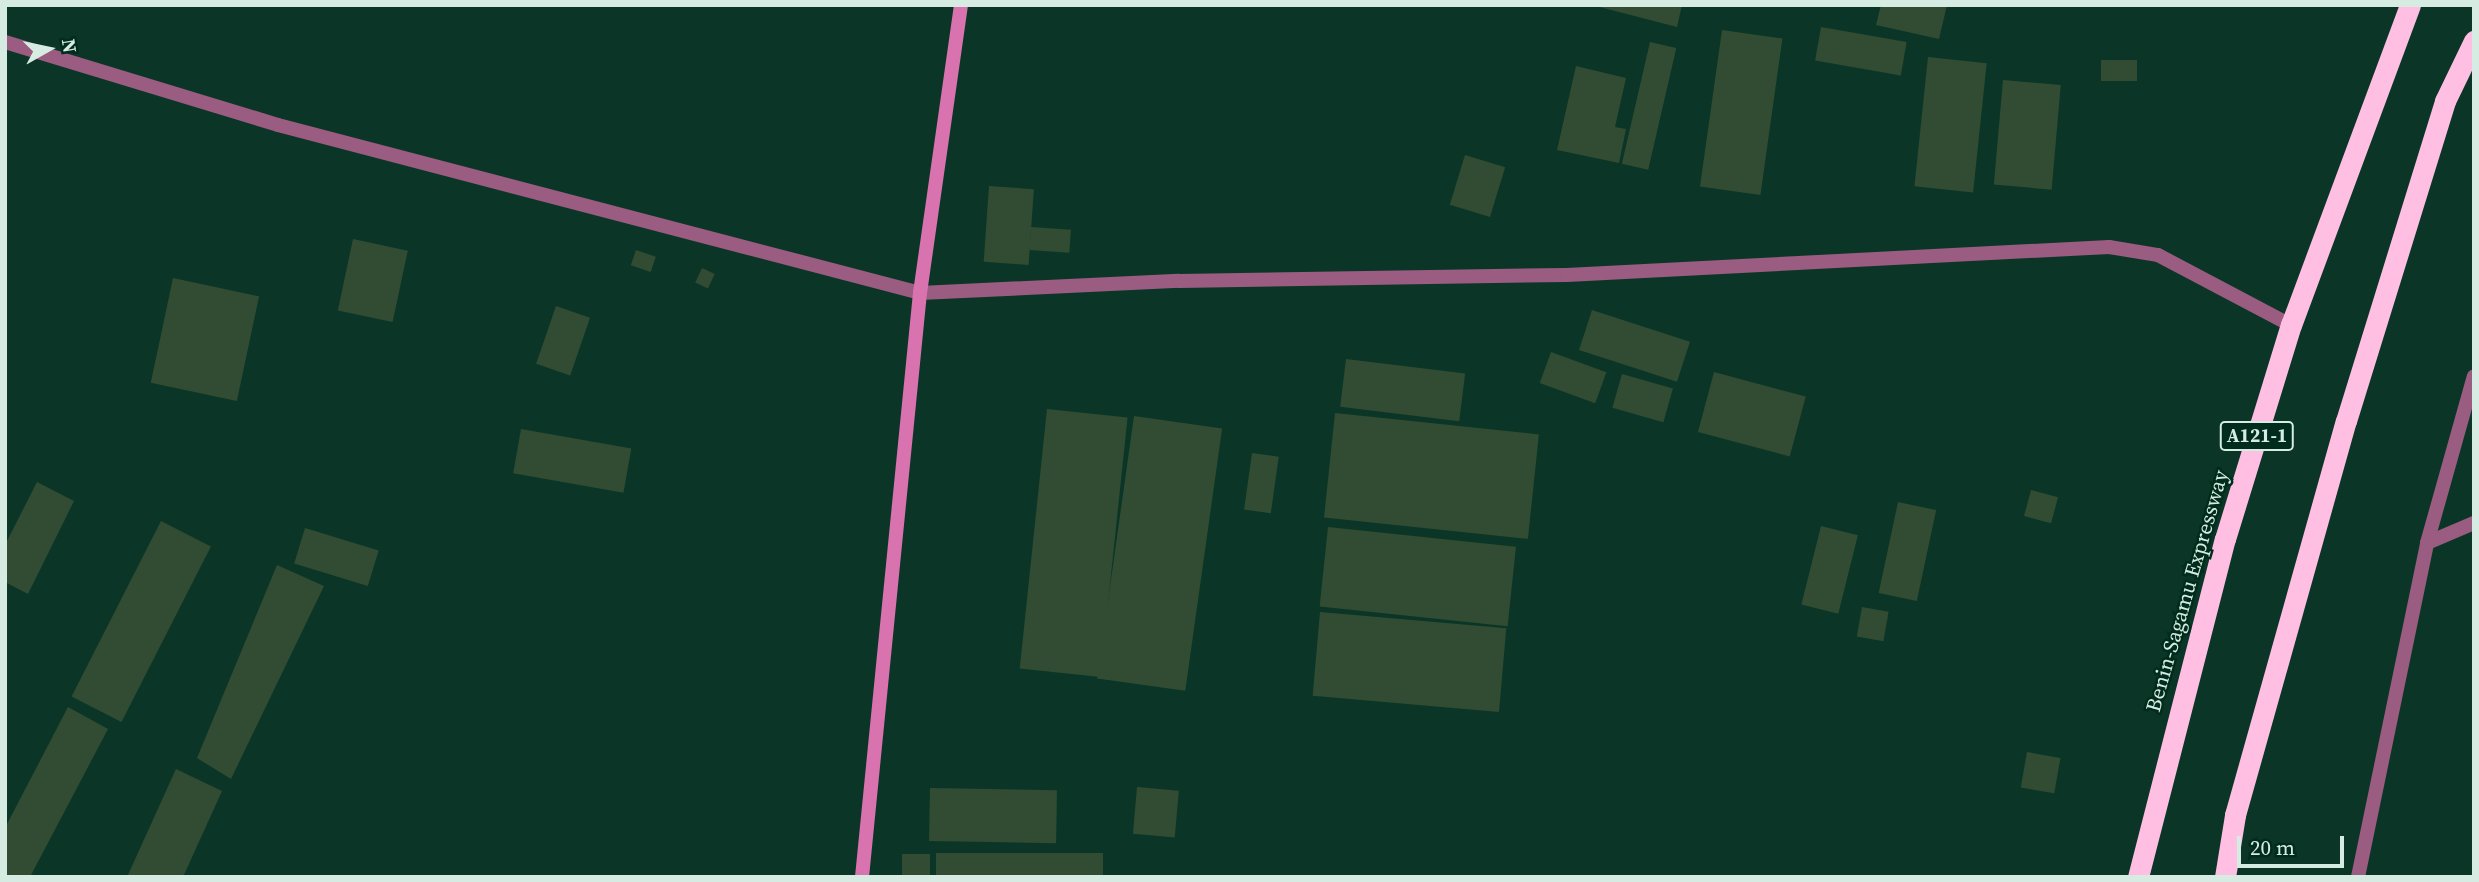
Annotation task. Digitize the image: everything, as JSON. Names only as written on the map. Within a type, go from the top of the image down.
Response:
[{"type":"highway","name":"Benin-Sagamu Expressway","points":[[2138,877],[2222,552],[2291,325],[2410,5]]},
{"type":"highway","points":[[2225,877],[2235,815],[2346,421],[2445,101],[2474,41]]},
{"type":"street","points":[[862,877],[920,293],[961,5]]},
{"type":"street","points":[[5,42],[278,125],[920,293],[1179,281],[1567,275],[2109,247],[2158,256],[2291,325]]},
{"type":"street","points":[[2358,877],[2427,543],[2474,376]]},
{"type":"street","points":[[2427,543],[2474,523]]},
{"type":"building","points":[[1592,5],[1682,5],[1677,27]]},
{"type":"building","points":[[1881,5],[1947,5],[1939,39],[1876,25]]},
{"type":"building","points":[[1821,27],[1907,42],[1901,76],[1815,60]]},
{"type":"building","points":[[1722,30],[1782,38],[1760,195],[1700,186]]},
{"type":"building","points":[[1650,42],[1676,48],[1648,170],[1622,164]]},
{"type":"building","points":[[1928,57],[1987,63],[1973,192],[1914,186]]},
{"type":"building","points":[[2101,60],[2137,60],[2137,81],[2101,81]]},
{"type":"building","points":[[1576,66],[1626,78],[1615,127],[1626,129],[1619,163],[1557,150]]},
{"type":"building","points":[[2003,80],[2061,85],[2052,190],[1994,185]]},
{"type":"building","points":[[1465,155],[1505,167],[1490,217],[1450,205]]},
{"type":"building","points":[[989,186],[1034,189],[1029,265],[984,262]]},
{"type":"building","points":[[1031,227],[1071,230],[1069,253],[1029,250]]},
{"type":"building","points":[[353,239],[408,251],[393,322],[338,310]]},
{"type":"building","points":[[636,250],[656,257],[651,272],[631,265]]},
{"type":"building","points":[[702,268],[715,274],[708,288],[695,283]]},
{"type":"building","points":[[173,278],[259,296],[237,401],[151,383]]},
{"type":"building","points":[[556,306],[590,318],[570,375],[536,364]]},
{"type":"building","points":[[1592,310],[1690,342],[1677,382],[1579,350]]},
{"type":"building","points":[[1551,352],[1606,372],[1595,403],[1540,383]]},
{"type":"building","points":[[1346,359],[1465,374],[1459,421],[1340,407]]},
{"type":"building","points":[[1714,372],[1806,397],[1790,456],[1698,432]]},
{"type":"building","points":[[1622,374],[1673,389],[1663,422],[1612,408]]},
{"type":"building","points":[[1047,409],[1128,417],[1100,677],[1020,669]]},
{"type":"building","points":[[1335,413],[1539,434],[1528,539],[1324,517]]},
{"type":"building","points":[[1134,416],[1222,428],[1185,691],[1097,678]]},
{"type":"building","points":[[521,429],[631,448],[623,493],[513,473]]},
{"type":"building","points":[[1252,453],[1279,457],[1271,513],[1244,509]]},
{"type":"building","points":[[37,482],[74,501],[28,594],[5,582],[5,545]]},
{"type":"building","points":[[2031,490],[2058,497],[2051,523],[2024,516]]},
{"type":"building","points":[[1898,502],[1936,510],[1917,601],[1879,593]]},
{"type":"building","points":[[161,521],[211,546],[121,722],[72,697]]},
{"type":"building","points":[[1821,526],[1858,535],[1838,614],[1801,605]]},
{"type":"building","points":[[1328,527],[1516,547],[1508,626],[1320,607]]},
{"type":"building","points":[[305,528],[379,551],[368,586],[294,563]]},
{"type":"building","points":[[277,565],[324,586],[231,779],[197,758]]},
{"type":"building","points":[[1862,607],[1889,612],[1883,641],[1857,637]]},
{"type":"building","points":[[1320,612],[1506,628],[1499,712],[1313,696]]},
{"type":"building","points":[[68,707],[108,729],[30,877],[5,877],[5,828]]},
{"type":"building","points":[[2027,752],[2060,758],[2054,793],[2021,787]]},
{"type":"building","points":[[176,769],[222,791],[183,877],[127,877]]},
{"type":"building","points":[[1137,787],[1179,791],[1175,837],[1133,834]]},
{"type":"building","points":[[930,788],[1057,790],[1056,843],[929,841]]},
{"type":"building","points":[[936,853],[1103,853],[1103,877],[936,877]]},
{"type":"building","points":[[902,854],[930,854],[930,877],[902,877]]}]
